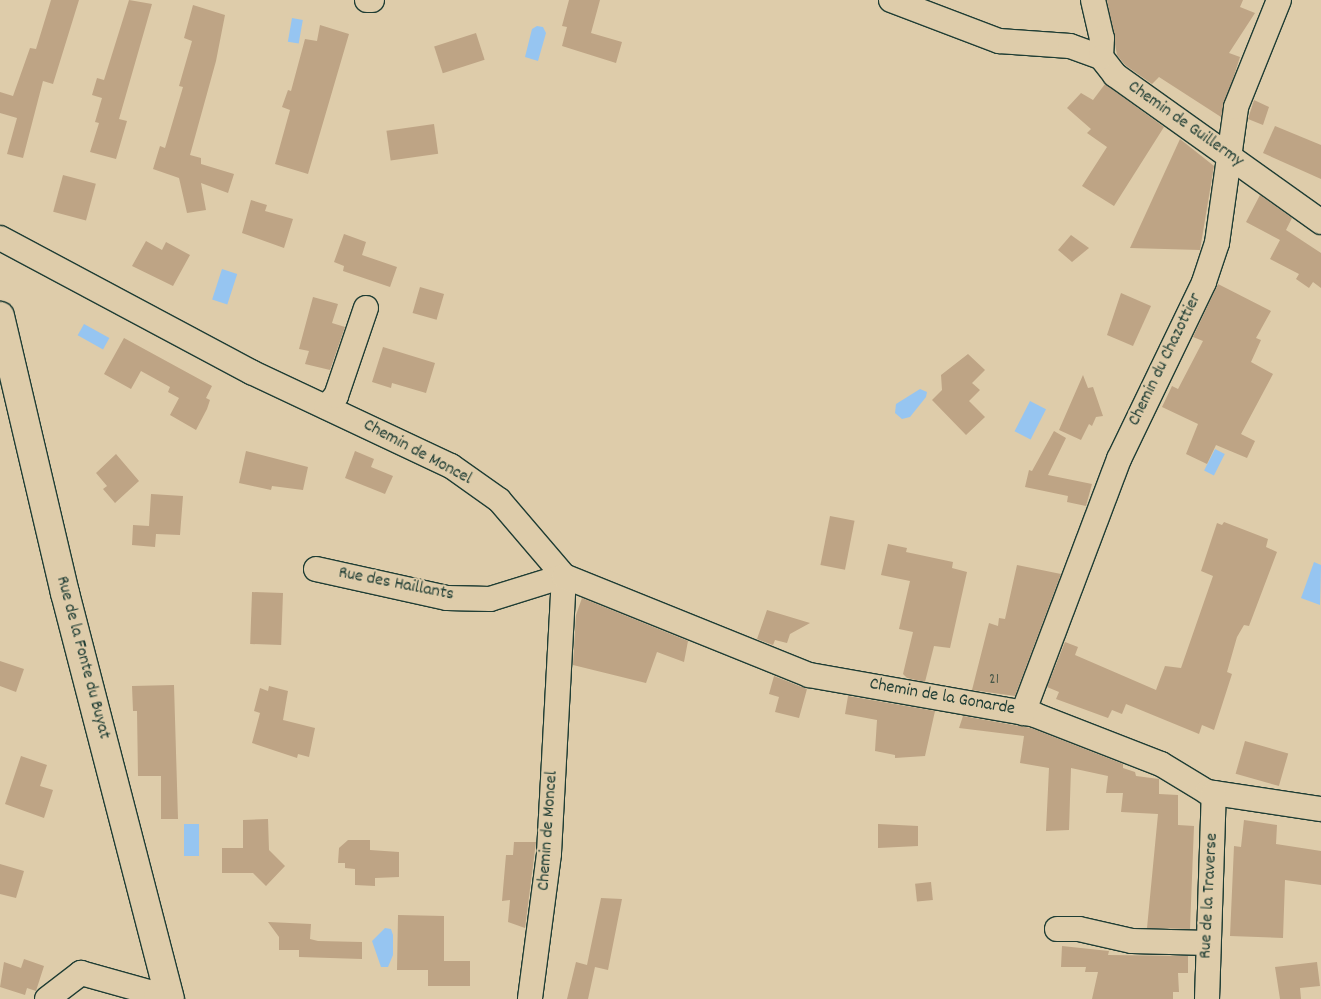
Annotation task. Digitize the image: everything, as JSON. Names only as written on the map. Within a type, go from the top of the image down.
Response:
[{"type":"street","points":[[367,0],[372,0]]},
{"type":"street","points":[[891,0],[999,41],[1070,46],[1101,57],[1102,38],[1093,0]]},
{"type":"street","name":"Chemin du Chazottier","points":[[1023,713],[1119,459],[1204,282],[1217,243],[1236,107],[1279,0]]},
{"type":"street","name":"Chemin de Guillermy","points":[[1101,57],[1115,75],[1321,222]]},
{"type":"street","name":"Chemin de Moncel","points":[[0,238],[251,372],[451,466],[499,500],[564,576],[549,854],[530,999]]},
{"type":"street","points":[[326,407],[336,396],[366,308]]},
{"type":"street","name":"Rue de la Fonte du Buyat","points":[[0,316],[65,593],[170,997]]},
{"type":"street","name":"Rue des Haillants","points":[[316,570],[456,598],[490,599],[564,576]]},
{"type":"street","name":"Chemin de la Gonarde","points":[[564,576],[809,675],[1023,713],[1161,764],[1214,793],[1321,809]]},
{"type":"street","name":"Rue de la Traverse","points":[[1207,999],[1214,793]]},
{"type":"street","points":[[1057,929],[1079,929],[1132,941],[1208,942]]},
{"type":"street","points":[[47,999],[81,973],[170,997]]},
{"type":"water","points":[[292,18],[303,20],[299,44],[288,42]]},
{"type":"water","points":[[537,26],[543,27],[546,33],[538,61],[525,57],[532,29]]},
{"type":"water","points":[[222,269],[237,274],[227,304],[212,299]]},
{"type":"water","points":[[84,324],[109,338],[103,349],[78,335]]},
{"type":"water","points":[[920,389],[927,392],[926,397],[910,417],[902,419],[895,413],[896,404]]},
{"type":"water","points":[[1030,401],[1046,409],[1031,439],[1015,431]]},
{"type":"water","points":[[1215,449],[1225,454],[1214,475],[1204,470]]},
{"type":"water","points":[[1314,562],[1321,565],[1320,605],[1301,598]]},
{"type":"water","points":[[184,824],[199,824],[199,856],[184,856]]},
{"type":"water","points":[[385,928],[391,929],[393,935],[393,955],[388,967],[381,967],[372,941]]},
{"type":"building","points":[[51,0],[79,0],[53,84],[43,81],[23,158],[7,154],[17,118],[0,113],[0,92],[13,96],[30,48],[36,49]]},
{"type":"building","points":[[129,0],[152,4],[119,119],[127,121],[116,159],[90,152],[99,123],[95,122],[102,98],[92,95],[97,78],[104,80]]},
{"type":"building","points":[[569,0],[600,0],[591,33],[622,42],[616,63],[562,46],[567,27],[562,26]]},
{"type":"building","points":[[1107,0],[1243,0],[1240,7],[1255,13],[1229,53],[1240,57],[1221,117],[1159,77],[1152,84],[1125,65],[1117,55]]},
{"type":"building","points":[[193,5],[225,15],[216,61],[190,155],[201,158],[201,164],[234,174],[228,193],[201,183],[206,210],[187,213],[179,178],[153,169],[160,146],[165,148],[183,87],[179,86],[192,41],[184,38]]},
{"type":"building","points":[[320,25],[349,34],[308,174],[275,164],[290,110],[282,107],[288,90],[291,91],[305,39],[317,41]]},
{"type":"building","points":[[476,33],[485,60],[443,73],[434,47]]},
{"type":"building","points":[[1105,84],[1164,127],[1114,206],[1082,186],[1107,147],[1087,133],[1091,129],[1067,108],[1081,93],[1093,100]]},
{"type":"building","points":[[1254,100],[1269,107],[1263,125],[1248,119]]},
{"type":"building","points":[[434,124],[438,154],[391,160],[386,131]]},
{"type":"building","points":[[1275,126],[1321,145],[1321,179],[1263,153]]},
{"type":"building","points":[[1180,139],[1214,166],[1200,250],[1130,248]]},
{"type":"building","points":[[63,175],[96,184],[86,221],[53,212]]},
{"type":"building","points":[[1260,195],[1292,218],[1286,230],[1321,253],[1321,288],[1313,282],[1309,288],[1296,279],[1299,274],[1270,259],[1280,240],[1246,222]]},
{"type":"building","points":[[251,200],[267,205],[265,211],[293,219],[284,248],[242,233]]},
{"type":"building","points":[[344,234],[366,242],[362,255],[397,267],[390,287],[343,271],[344,266],[334,262]]},
{"type":"building","points":[[1071,235],[1089,248],[1072,262],[1058,250]]},
{"type":"building","points":[[146,241],[162,250],[166,242],[190,255],[173,286],[132,266]]},
{"type":"building","points":[[1218,284],[1271,311],[1256,338],[1261,340],[1251,362],[1273,374],[1241,434],[1255,441],[1247,458],[1216,445],[1207,464],[1186,454],[1198,424],[1162,407],[1172,386],[1178,389],[1203,341],[1193,337]]},
{"type":"building","points":[[420,287],[444,294],[437,320],[413,313]]},
{"type":"building","points":[[1121,293],[1151,306],[1133,346],[1107,335]]},
{"type":"building","points":[[313,297],[338,304],[332,323],[345,327],[330,370],[305,364],[309,351],[299,349]]},
{"type":"building","points":[[124,338],[212,386],[206,398],[210,400],[207,409],[196,430],[170,415],[179,398],[168,392],[170,387],[141,371],[131,389],[104,374]]},
{"type":"building","points":[[383,347],[435,363],[426,393],[392,383],[391,388],[372,382]]},
{"type":"building","points":[[968,354],[985,370],[972,383],[980,390],[969,401],[985,417],[966,435],[932,400],[942,390],[941,375]]},
{"type":"building","points":[[1083,375],[1088,388],[1093,387],[1103,416],[1096,417],[1092,426],[1089,424],[1081,440],[1059,430]]},
{"type":"building","points":[[1054,431],[1066,438],[1048,475],[1092,484],[1086,506],[1067,502],[1068,496],[1025,487],[1029,470],[1032,471]]},
{"type":"building","points":[[246,451],[308,467],[303,490],[272,486],[271,490],[239,483]]},
{"type":"building","points":[[355,451],[374,459],[371,467],[393,476],[385,494],[345,478]]},
{"type":"building","points":[[116,454],[139,481],[115,503],[103,489],[107,486],[96,473]]},
{"type":"building","points":[[151,494],[183,496],[180,535],[156,534],[155,547],[132,545],[133,525],[149,526]]},
{"type":"building","points":[[830,516],[855,521],[845,570],[820,565]]},
{"type":"building","points":[[1224,522],[1268,539],[1266,547],[1277,552],[1249,626],[1244,625],[1237,637],[1227,672],[1232,674],[1214,730],[1202,725],[1199,734],[1126,704],[1122,714],[1112,710],[1108,718],[1056,699],[1059,692],[1047,687],[1065,642],[1078,647],[1075,655],[1156,690],[1165,666],[1181,668],[1213,576],[1201,571],[1217,523],[1222,525]]},
{"type":"building","points":[[888,544],[907,548],[906,552],[953,562],[952,568],[967,572],[950,648],[934,646],[925,682],[907,678],[903,674],[913,632],[899,629],[910,581],[881,575]]},
{"type":"building","points":[[1017,565],[1061,574],[1015,696],[972,690],[989,623],[998,626],[999,618],[1005,619]]},
{"type":"building","points":[[252,592],[283,593],[281,645],[250,644]]},
{"type":"building","points":[[582,598],[688,641],[684,662],[657,652],[646,683],[573,665],[576,615]]},
{"type":"building","points":[[767,610],[810,623],[790,634],[787,643],[775,640],[773,645],[757,639]]},
{"type":"building","points":[[0,661],[24,669],[16,692],[0,686]]},
{"type":"building","points":[[774,676],[807,689],[799,718],[775,712],[779,697],[769,694]]},
{"type":"building","points":[[174,685],[178,819],[161,819],[161,776],[138,776],[137,711],[133,711],[132,686]]},
{"type":"building","points":[[269,686],[288,691],[283,720],[315,728],[309,757],[298,754],[297,758],[252,743],[260,713],[254,711],[260,688],[268,691]]},
{"type":"building","points":[[848,696],[935,711],[925,756],[895,758],[895,755],[875,751],[877,720],[845,714]]},
{"type":"building","points":[[963,716],[1031,728],[1123,764],[1123,768],[1135,772],[1136,776],[1159,779],[1159,794],[1178,795],[1178,825],[1194,826],[1190,929],[1147,928],[1158,814],[1121,812],[1123,793],[1106,793],[1108,776],[1071,768],[1069,830],[1046,831],[1049,768],[1020,763],[1024,736],[959,728]]},
{"type":"building","points":[[1245,741],[1288,753],[1279,786],[1236,774]]},
{"type":"building","points":[[21,756],[47,765],[40,786],[53,790],[44,818],[5,804]]},
{"type":"building","points":[[268,819],[269,850],[285,866],[266,886],[253,873],[222,873],[222,848],[243,848],[243,820]]},
{"type":"building","points":[[1244,820],[1277,825],[1276,844],[1321,851],[1321,885],[1285,880],[1283,938],[1230,936],[1234,846],[1241,847]]},
{"type":"building","points":[[878,824],[918,826],[918,846],[878,848]]},
{"type":"building","points":[[348,840],[370,840],[370,850],[399,852],[399,877],[375,878],[375,886],[355,885],[355,869],[345,868],[345,863],[338,863],[339,848]]},
{"type":"building","points":[[514,842],[536,842],[525,928],[508,922],[510,900],[502,901],[506,855],[513,855]]},
{"type":"building","points":[[0,864],[24,871],[16,898],[0,894]]},
{"type":"building","points":[[931,882],[933,900],[917,902],[915,884]]},
{"type":"building","points":[[601,898],[622,899],[608,970],[595,967],[588,999],[567,999],[576,962],[587,965]]},
{"type":"building","points":[[398,915],[444,916],[444,961],[470,961],[470,986],[428,986],[428,970],[397,970]]},
{"type":"building","points":[[268,922],[311,924],[310,939],[318,941],[362,942],[362,959],[299,957],[299,950],[279,950],[279,937]]},
{"type":"building","points":[[1062,946],[1109,951],[1108,955],[1188,956],[1188,973],[1178,973],[1179,992],[1173,992],[1173,999],[1092,999],[1098,972],[1085,972],[1086,967],[1061,967]]},
{"type":"building","points":[[24,959],[44,966],[36,991],[27,988],[25,995],[0,987],[4,962],[21,968]]},
{"type":"building","points":[[1317,962],[1320,986],[1300,988],[1301,999],[1280,999],[1275,967]]}]
